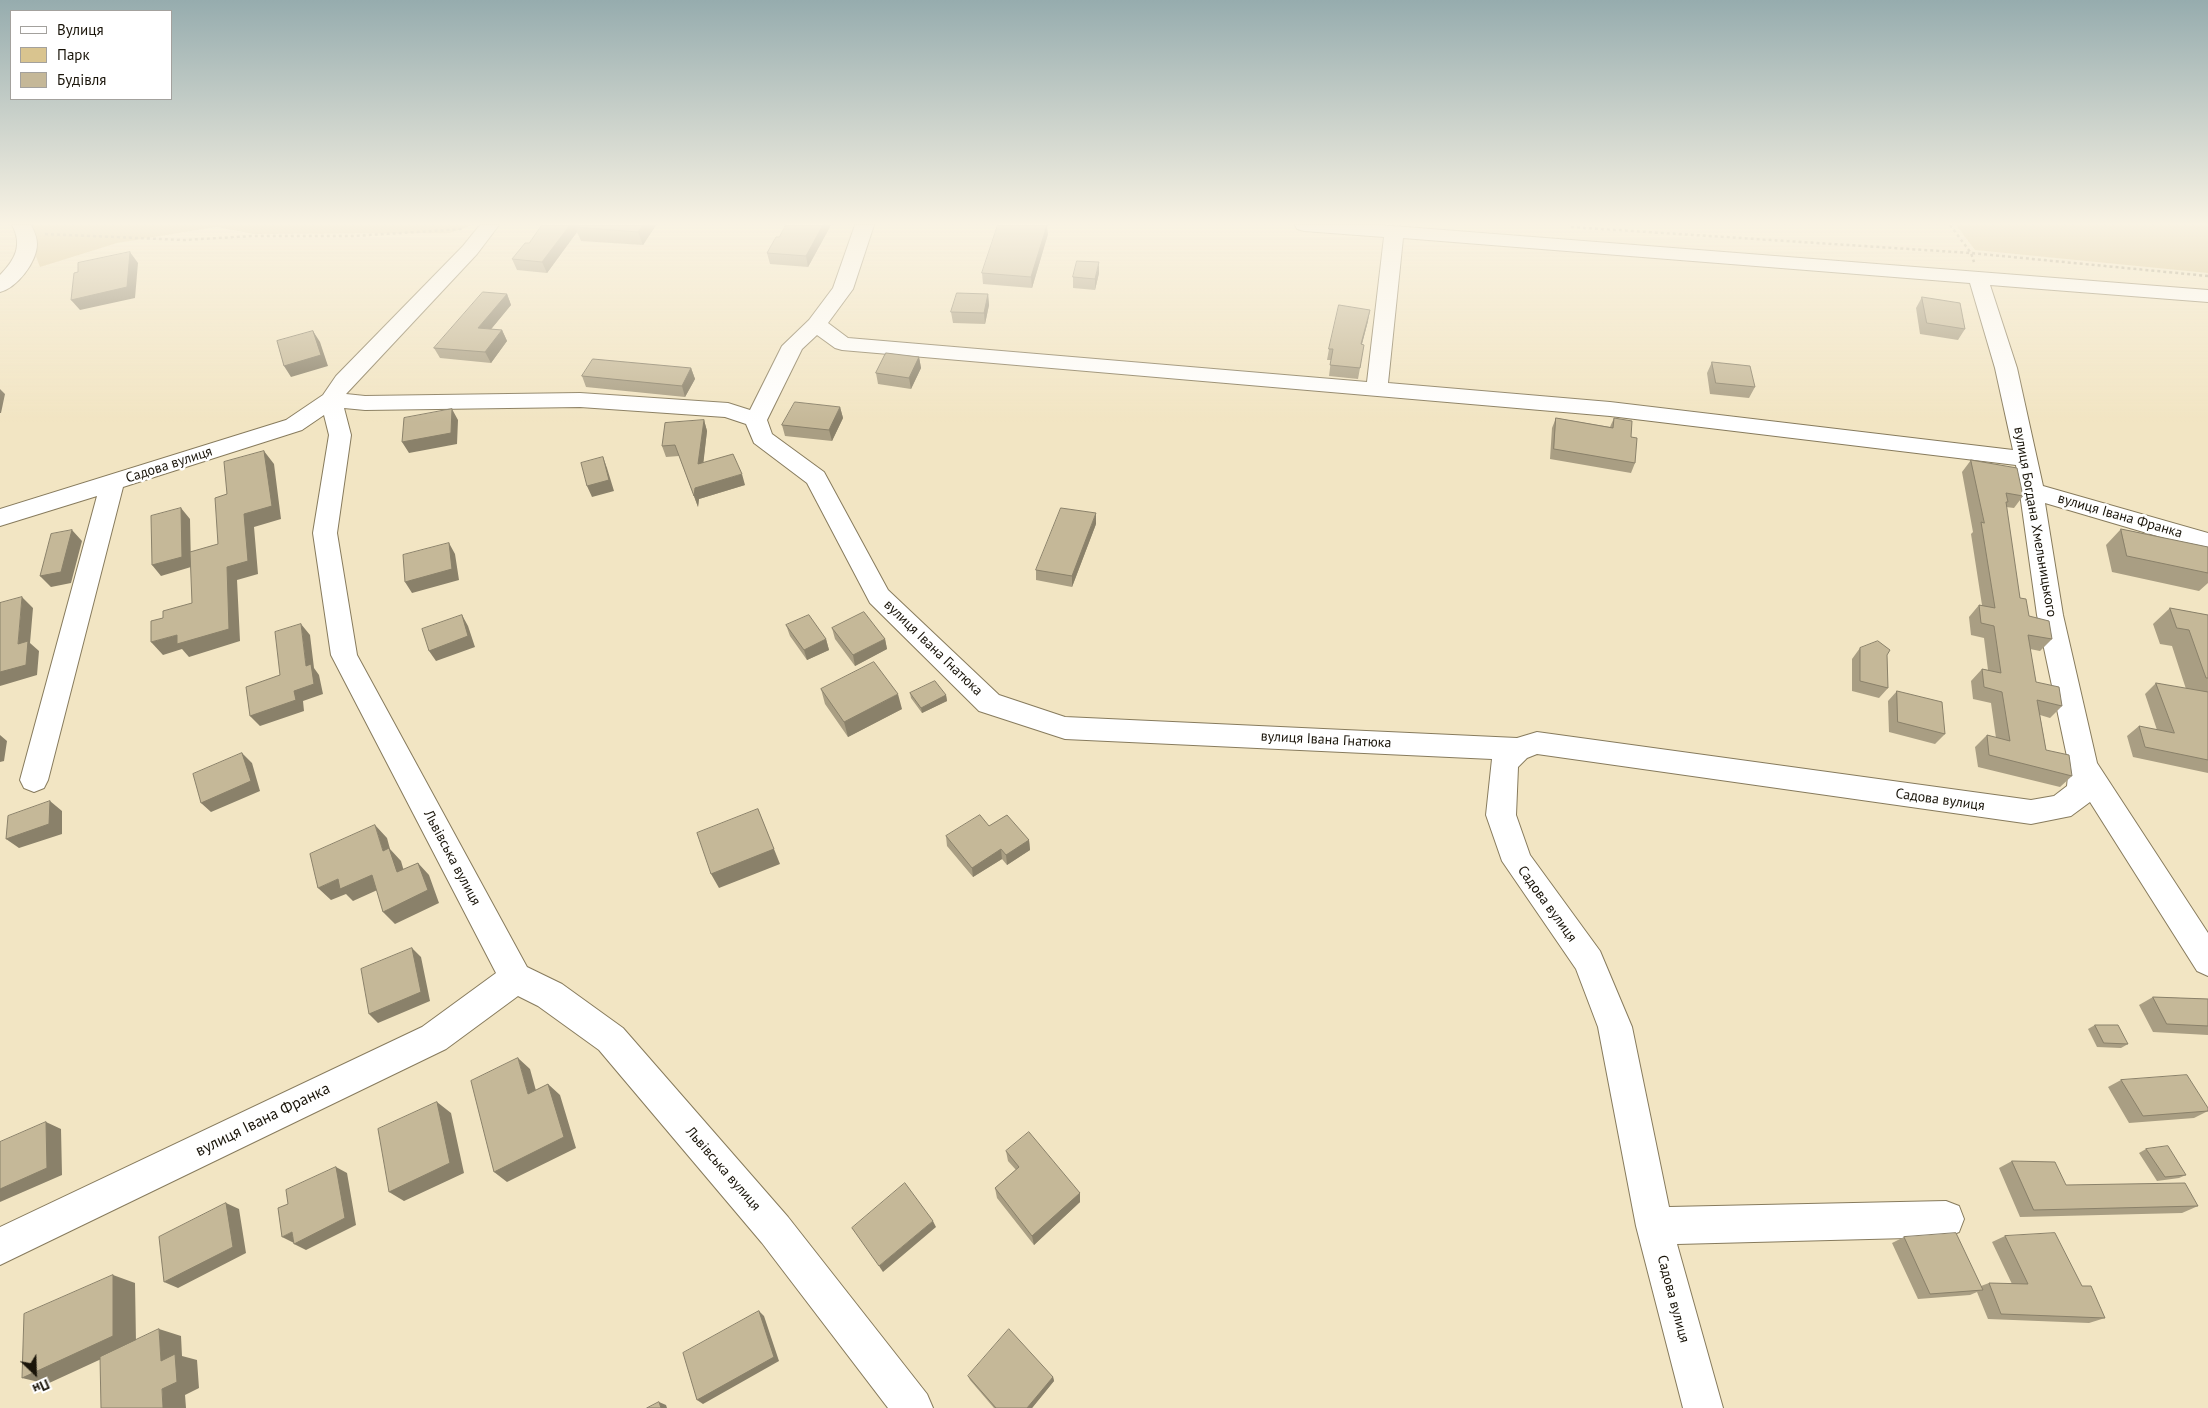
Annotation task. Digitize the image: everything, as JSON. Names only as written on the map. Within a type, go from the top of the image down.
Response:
[{"type":"street","points":[[431,291],[344,381],[331,400],[365,403],[580,400],[728,410],[756,420],[793,346],[816,324],[841,291]]},
{"type":"street","points":[[1377,389],[1388,291]]},
{"type":"street","name":"вулиця Богдана Хмельницького","points":[[1982,291],[2006,368],[2027,459],[2050,615],[2083,766]]},
{"type":"street","points":[[2132,291],[2208,296]]},
{"type":"street","points":[[816,324],[842,344],[1610,409],[2027,459]]},
{"type":"street","name":"Садова вулиця","points":[[0,518],[294,425],[331,400]]},
{"type":"street","name":"Львівська вулиця","points":[[331,400],[340,435],[325,533],[344,655],[516,978],[550,995],[610,1039],[775,1230],[913,1408]]},
{"type":"street","name":"вулиця Івана Гнатюка","points":[[756,420],[762,438],[816,478],[879,596],[989,703],[1065,728],[1517,749]]},
{"type":"street","points":[[34,780],[112,484]]},
{"type":"street","name":"вулиця Івана Франка","points":[[2032,491],[2208,542]]},
{"type":"street","name":"Садова вулиця","points":[[1702,1408],[1654,1226],[1615,1027],[1589,961],[1517,861],[1501,815],[1504,763],[1517,749],[1537,744],[2031,812],[2061,807],[2081,792],[2083,766]]},
{"type":"street","points":[[2083,766],[2208,961]]},
{"type":"street","name":"вулиця Івана Франка","points":[[0,1246],[434,1038],[516,978]]},
{"type":"street","points":[[1654,1226],[1946,1219]]},
{"type":"building","points":[[72,291],[111,291],[71,300]]},
{"type":"building","points":[[483,292],[507,294],[478,328],[502,330],[485,352],[434,348]]},
{"type":"building","points":[[957,293],[988,294],[984,313],[951,312]]},
{"type":"building","points":[[1922,297],[1960,303],[1965,329],[1927,323]]},
{"type":"building","points":[[1339,305],[1370,310],[1361,344],[1364,345],[1360,368],[1330,365],[1333,349],[1329,349]]},
{"type":"building","points":[[313,331],[321,355],[284,366],[277,341]]},
{"type":"building","points":[[886,353],[919,357],[909,378],[876,373]]},
{"type":"building","points":[[593,359],[691,368],[682,386],[582,376]]},
{"type":"building","points":[[1712,362],[1750,366],[1755,387],[1716,383]]},
{"type":"building","points":[[795,402],[840,407],[829,430],[782,425]]},
{"type":"building","points":[[452,409],[451,433],[402,442],[404,418]]},
{"type":"building","points":[[1556,418],[1613,428],[1614,418],[1632,421],[1631,437],[1637,438],[1635,463],[1554,449]]},
{"type":"building","points":[[704,420],[698,464],[733,454],[742,474],[695,488],[694,496],[675,445],[662,446],[665,423]]},
{"type":"building","points":[[264,451],[272,506],[244,514],[248,561],[227,567],[229,629],[177,644],[177,635],[151,642],[151,621],[163,618],[163,611],[192,603],[190,552],[218,544],[215,498],[227,494],[224,462]]},
{"type":"building","points":[[603,457],[609,480],[587,486],[581,463]]},
{"type":"building","points":[[1971,460],[2017,468],[2023,496],[2006,493],[2008,502],[2006,502],[2020,598],[2026,599],[2029,616],[2049,621],[2052,639],[2028,635],[2036,682],[2059,687],[2062,706],[2037,700],[2046,750],[2069,755],[2072,776],[1989,755],[1987,735],[2010,741],[2002,692],[1984,687],[1982,669],[2001,673],[1994,626],[1981,623],[1979,605],[1995,608],[1981,522],[1984,523]]},
{"type":"building","points":[[181,508],[182,557],[152,565],[151,516]]},
{"type":"building","points":[[1061,508],[1096,513],[1072,576],[1036,570]]},
{"type":"building","points":[[2121,529],[2208,547],[2208,573],[2127,556]]},
{"type":"building","points":[[72,530],[61,572],[40,576],[51,534]]},
{"type":"building","points":[[449,543],[452,569],[405,582],[403,555]]},
{"type":"building","points":[[22,597],[18,644],[28,641],[26,665],[0,672],[0,603]]},
{"type":"building","points":[[2170,608],[2208,615],[2208,678],[2206,678],[2189,630],[2177,628]]},
{"type":"building","points":[[864,612],[885,639],[853,655],[832,628]]},
{"type":"building","points":[[462,615],[468,636],[429,651],[422,629]]},
{"type":"building","points":[[809,615],[826,639],[804,650],[786,625]]},
{"type":"building","points":[[301,624],[306,666],[311,664],[314,684],[294,691],[296,700],[250,716],[246,687],[280,675],[275,632]]},
{"type":"building","points":[[1878,641],[1890,650],[1887,655],[1888,688],[1860,681],[1860,648]]},
{"type":"building","points":[[874,662],[898,694],[844,722],[821,689]]},
{"type":"building","points":[[935,681],[946,695],[921,708],[910,693]]},
{"type":"building","points":[[2156,683],[2208,692],[2208,760],[2145,747],[2139,726],[2174,733]]},
{"type":"building","points":[[1897,691],[1942,702],[1945,734],[1898,722]]},
{"type":"building","points":[[242,753],[251,781],[201,803],[193,774]]},
{"type":"building","points":[[50,801],[49,824],[6,839],[8,816]]},
{"type":"building","points":[[758,809],[774,849],[711,874],[697,833]]},
{"type":"building","points":[[980,815],[989,826],[1007,815],[1029,840],[1006,855],[1001,849],[972,868],[946,836]]},
{"type":"building","points":[[375,825],[383,851],[389,848],[397,872],[418,863],[428,890],[383,912],[372,875],[340,889],[338,879],[318,888],[310,854]]},
{"type":"building","points":[[412,948],[421,992],[369,1014],[361,969]]},
{"type":"building","points":[[2153,997],[2208,999],[2208,1026],[2167,1024]]},
{"type":"building","points":[[2095,1025],[2118,1025],[2128,1044],[2104,1043]]},
{"type":"building","points":[[518,1058],[528,1094],[548,1084],[564,1137],[494,1172],[471,1081]]},
{"type":"building","points":[[2187,1075],[2208,1108],[2208,1111],[2143,1116],[2121,1080]]},
{"type":"building","points":[[437,1102],[450,1163],[389,1192],[378,1129]]},
{"type":"building","points":[[46,1122],[47,1168],[0,1189],[0,1142]]},
{"type":"building","points":[[1029,1132],[1080,1193],[1032,1236],[995,1188],[1019,1167],[1006,1151]]},
{"type":"building","points":[[2168,1146],[2186,1175],[2165,1177],[2146,1149]]},
{"type":"building","points":[[2012,1161],[2055,1162],[2066,1185],[2185,1183],[2198,1206],[2034,1210]]},
{"type":"building","points":[[336,1167],[345,1218],[294,1244],[292,1232],[282,1237],[278,1208],[288,1204],[286,1190]]},
{"type":"building","points":[[905,1183],[933,1221],[879,1266],[852,1228]]},
{"type":"building","points":[[226,1203],[233,1247],[164,1282],[159,1237]]},
{"type":"building","points":[[1956,1233],[1983,1290],[1930,1294],[1904,1237]]},
{"type":"building","points":[[2055,1233],[2082,1286],[2091,1286],[2105,1318],[2001,1314],[1989,1283],[2028,1284],[2005,1236]]},
{"type":"building","points":[[113,1275],[113,1336],[22,1378],[24,1314]]},
{"type":"building","points":[[759,1311],[774,1357],[697,1400],[683,1353]]},
{"type":"building","points":[[159,1329],[161,1361],[175,1354],[177,1382],[162,1389],[163,1408],[101,1408],[100,1357]]},
{"type":"building","points":[[1009,1329],[1053,1377],[1027,1408],[996,1408],[968,1376]]},
{"type":"building","points":[[659,1402],[661,1408],[647,1408]]}]
